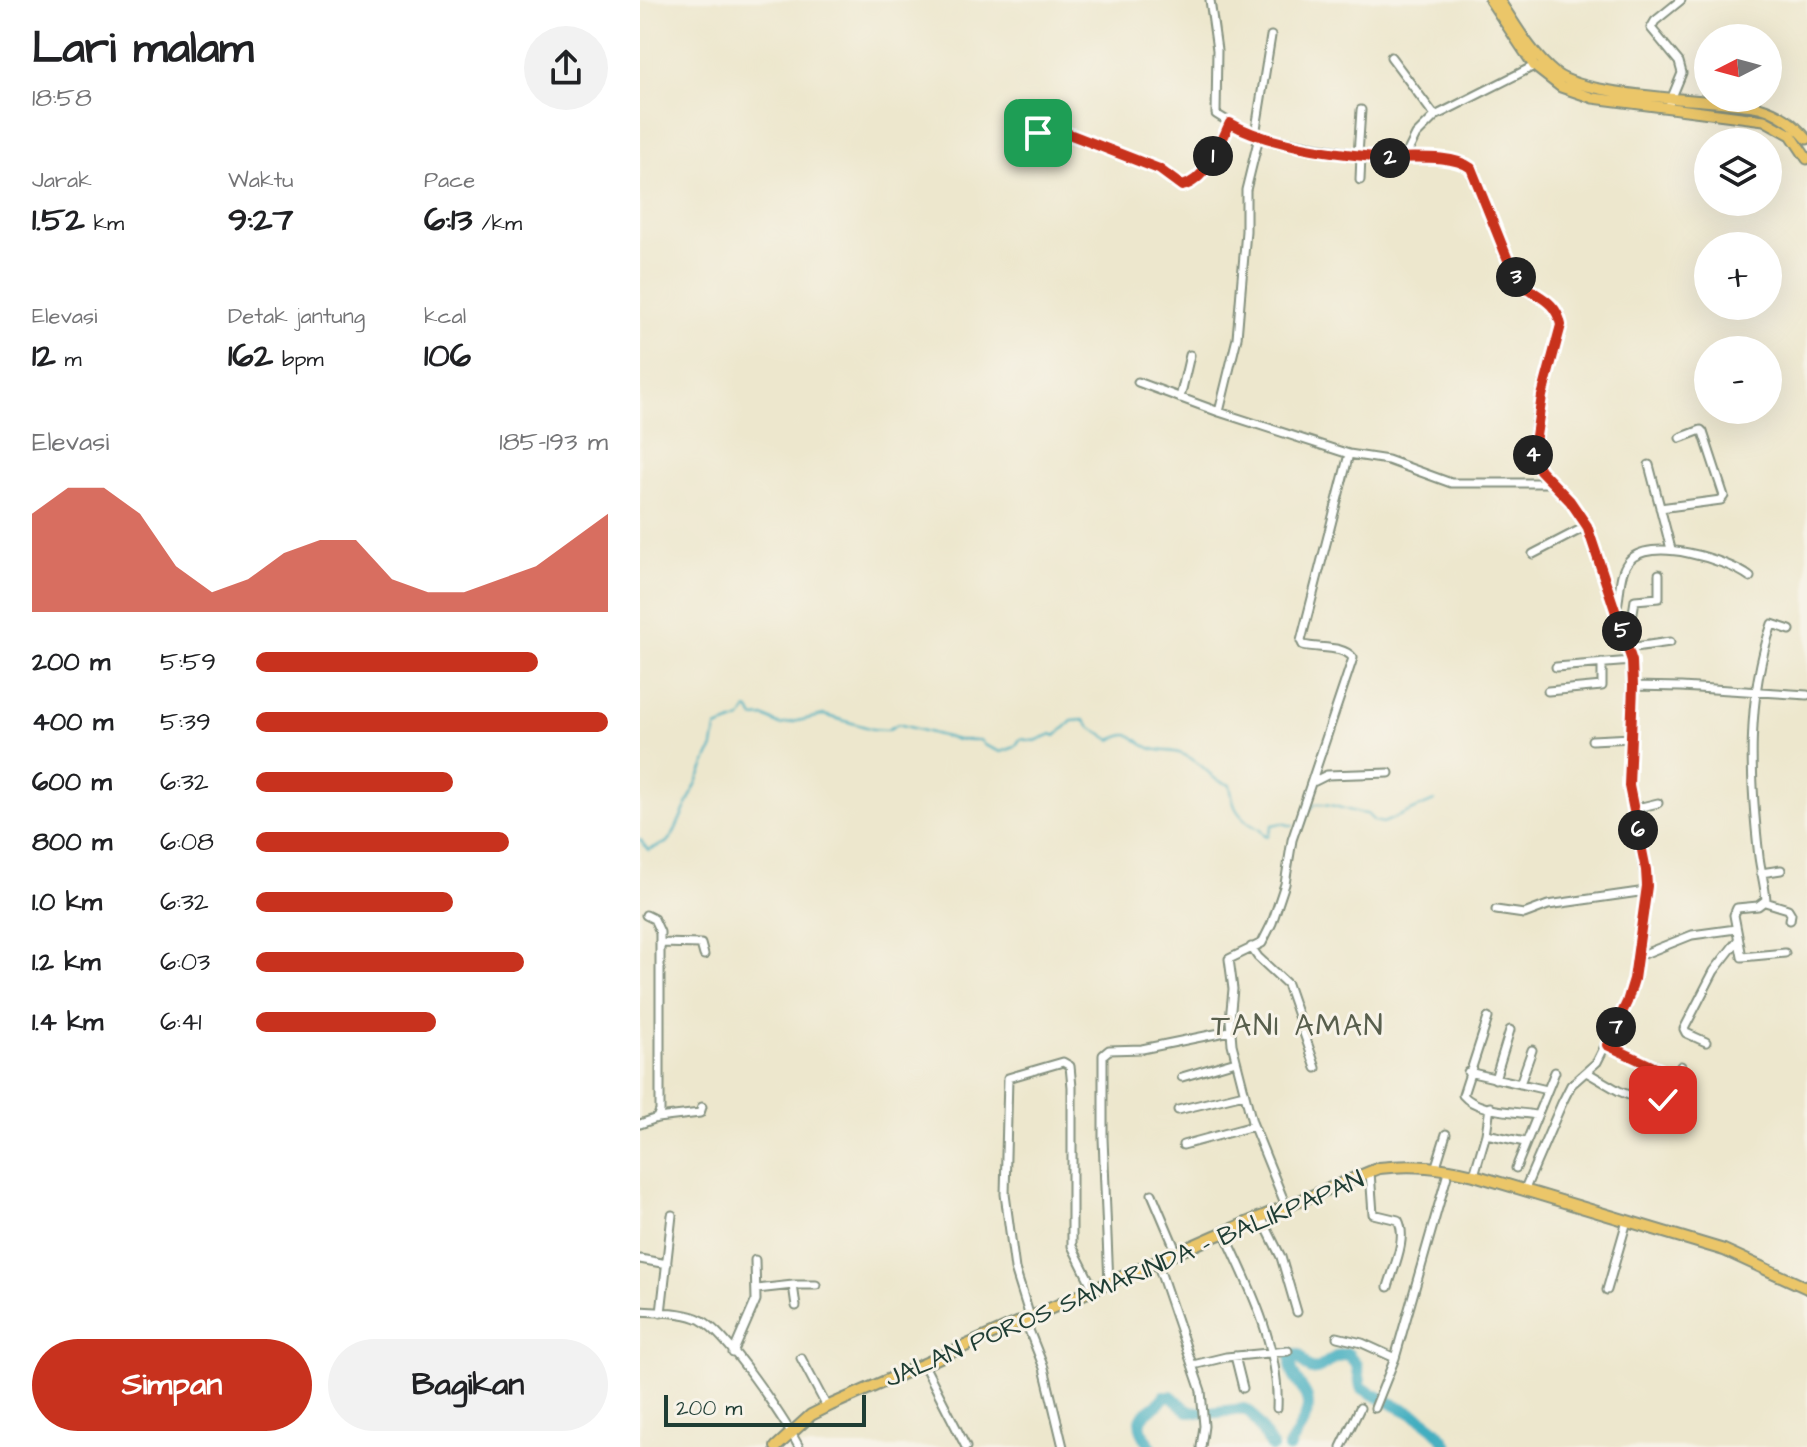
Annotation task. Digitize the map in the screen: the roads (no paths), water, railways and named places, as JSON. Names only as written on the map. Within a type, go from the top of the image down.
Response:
[{"type":"highway","name":"JALAN POROS SAMARINDA - BALIKPAPAN","points":[[776,1447],[791,1432],[827,1407],[1286,1206],[1370,1172],[1408,1165],[1436,1166],[1474,1175],[1724,1250],[1807,1288]]},
{"type":"main road","points":[[1490,0],[1534,66],[1549,79],[1578,95],[1759,107],[1777,113],[1807,139]]},
{"type":"main road","points":[[1499,0],[1542,60],[1563,77],[1593,87],[1764,120],[1791,135],[1807,159]]},
{"type":"street","points":[[1210,0],[1217,50],[1216,114],[1257,136],[1359,155],[1456,160],[1471,168],[1514,275],[1524,286],[1556,308],[1561,325],[1542,396],[1533,456],[1540,470],[1587,526],[1632,661],[1629,786],[1646,870],[1646,891],[1639,956],[1627,1002],[1607,1045],[1588,1073],[1571,1085],[1524,1191]]},
{"type":"street","points":[[1670,102],[1682,77],[1681,68],[1651,28],[1681,0]]},
{"type":"street","points":[[1219,412],[1237,338],[1246,231],[1246,190],[1271,36]]},
{"type":"street","points":[[1391,57],[1435,116]]},
{"type":"street","points":[[1404,159],[1416,135],[1435,116],[1534,66]]},
{"type":"street","points":[[1360,180],[1361,110]]},
{"type":"street","points":[[1038,133],[1069,134],[1159,169],[1178,185],[1185,186],[1195,180],[1209,162],[1230,123]]},
{"type":"street","points":[[1180,398],[1190,355]]},
{"type":"street","points":[[1138,382],[1349,454],[1388,460],[1451,483],[1552,483]]},
{"type":"street","points":[[1660,508],[1721,500],[1724,496],[1703,432],[1701,430],[1680,438]]},
{"type":"street","points":[[1286,1206],[1253,1126],[1236,1061],[1230,1031],[1233,989],[1229,959],[1263,941],[1275,914],[1285,884],[1292,840],[1353,656],[1344,650],[1305,646],[1301,641],[1349,454]]},
{"type":"street","points":[[1649,465],[1671,549]]},
{"type":"street","points":[[1533,554],[1587,526]]},
{"type":"street","points":[[1616,612],[1623,570],[1629,560],[1641,552],[1671,549],[1733,566],[1750,577]]},
{"type":"street","points":[[1621,628],[1632,619],[1637,600],[1659,598],[1659,574]]},
{"type":"street","points":[[1765,902],[1752,770],[1754,693],[1772,624],[1790,630]]},
{"type":"street","points":[[1628,648],[1670,642]]},
{"type":"street","points":[[1556,667],[1632,661]]},
{"type":"street","points":[[1548,691],[1602,686],[1602,663]]},
{"type":"street","points":[[1633,686],[1807,695]]},
{"type":"street","points":[[1592,740],[1632,738]]},
{"type":"street","points":[[1313,783],[1327,775],[1389,773]]},
{"type":"street","points":[[1633,809],[1658,803]]},
{"type":"street","points":[[1761,873],[1781,870]]},
{"type":"street","points":[[1496,910],[1524,914],[1548,905],[1646,891]]},
{"type":"street","points":[[1785,953],[1743,957],[1735,910],[1765,902],[1788,909],[1790,920]]},
{"type":"street","points":[[646,915],[654,919],[658,926],[660,943],[660,1111],[657,1118]]},
{"type":"street","points":[[1639,956],[1692,935],[1736,929]]},
{"type":"street","points":[[1706,1042],[1686,1033],[1684,1029],[1714,971],[1738,940]]},
{"type":"street","points":[[660,943],[701,944],[704,955]]},
{"type":"street","points":[[1251,947],[1266,966],[1287,984],[1316,1068]]},
{"type":"street","points":[[1488,1018],[1468,1072],[1464,1097],[1490,1107],[1535,1115]]},
{"type":"street","points":[[1495,1079],[1510,1030]]},
{"type":"street","points":[[1109,1284],[1103,1153],[1103,1055],[1109,1050],[1142,1049],[1230,1031]]},
{"type":"street","points":[[1607,1045],[1675,1077]]},
{"type":"street","points":[[1520,1084],[1532,1050]]},
{"type":"street","points":[[1182,1077],[1236,1061]]},
{"type":"street","points":[[1063,1447],[1015,1269],[1005,1194],[1008,1078],[1063,1062],[1070,1066],[1072,1087],[1072,1246],[1094,1290]]},
{"type":"street","points":[[1588,1073],[1619,1091],[1655,1106],[1660,1104],[1681,1066]]},
{"type":"street","points":[[1468,1072],[1547,1090]]},
{"type":"street","points":[[1516,1168],[1555,1072]]},
{"type":"street","points":[[1178,1110],[1244,1094]]},
{"type":"street","points":[[640,1124],[657,1118],[693,1115],[700,1113],[702,1107]]},
{"type":"street","points":[[1474,1175],[1490,1107]]},
{"type":"street","points":[[1183,1145],[1253,1126]]},
{"type":"street","points":[[1436,1166],[1446,1134]]},
{"type":"street","points":[[1486,1134],[1525,1142]]},
{"type":"street","points":[[1375,1408],[1395,1358],[1449,1169]]},
{"type":"street","points":[[1370,1172],[1373,1214],[1398,1220],[1401,1226],[1388,1287]]},
{"type":"street","points":[[1152,1194],[1177,1253]]},
{"type":"street","points":[[661,1313],[672,1215]]},
{"type":"street","points":[[1261,1217],[1285,1267],[1297,1312]]},
{"type":"street","points":[[1607,1290],[1627,1221]]},
{"type":"street","points":[[1224,1232],[1245,1276],[1270,1352],[1277,1388],[1277,1408]]},
{"type":"street","points":[[640,1259],[667,1264]]},
{"type":"street","points":[[733,1353],[756,1300],[755,1260]]},
{"type":"street","points":[[1157,1262],[1193,1365],[1203,1408],[1201,1447]]},
{"type":"street","points":[[793,1285],[796,1306]]},
{"type":"street","points":[[757,1289],[816,1285]]},
{"type":"street","points":[[640,1311],[703,1321],[768,1396],[799,1447]]},
{"type":"street","points":[[1337,1337],[1362,1343],[1395,1358]]},
{"type":"street","points":[[1193,1365],[1235,1356],[1288,1351]]},
{"type":"street","points":[[1235,1356],[1243,1388]]},
{"type":"street","points":[[801,1358],[827,1407]]},
{"type":"street","points":[[924,1365],[966,1447]]},
{"type":"street","points":[[1341,1447],[1360,1408]]},
{"type":"waterway","points":[[640,839],[648,850],[666,843],[673,835],[713,747],[716,728],[741,719],[747,709],[754,718],[765,717],[780,725],[824,715],[873,729],[887,730],[898,724],[957,740],[980,740],[1001,752],[1015,747],[1020,739],[1035,741],[1052,734],[1056,736],[1072,721],[1084,720],[1111,740],[1130,735],[1150,748],[1191,758],[1215,778],[1230,785],[1237,810],[1264,835],[1268,836],[1272,825],[1282,823],[1293,826]]},
{"type":"waterway","points":[[1300,826],[1303,826],[1315,804],[1367,814],[1374,821],[1383,823],[1434,801]]},
{"type":"waterway","points":[[1289,1447],[1308,1409],[1307,1397],[1292,1370],[1292,1354],[1299,1355],[1311,1369],[1348,1354],[1357,1365],[1361,1387],[1422,1419],[1448,1447]]},
{"type":"waterway","points":[[1151,1447],[1141,1428],[1142,1417],[1164,1396],[1171,1396],[1188,1411],[1209,1413],[1244,1409],[1251,1413],[1272,1447]]},
{"type":"district","name":"TANI AMAN","points":[[1298,1025]]}]
